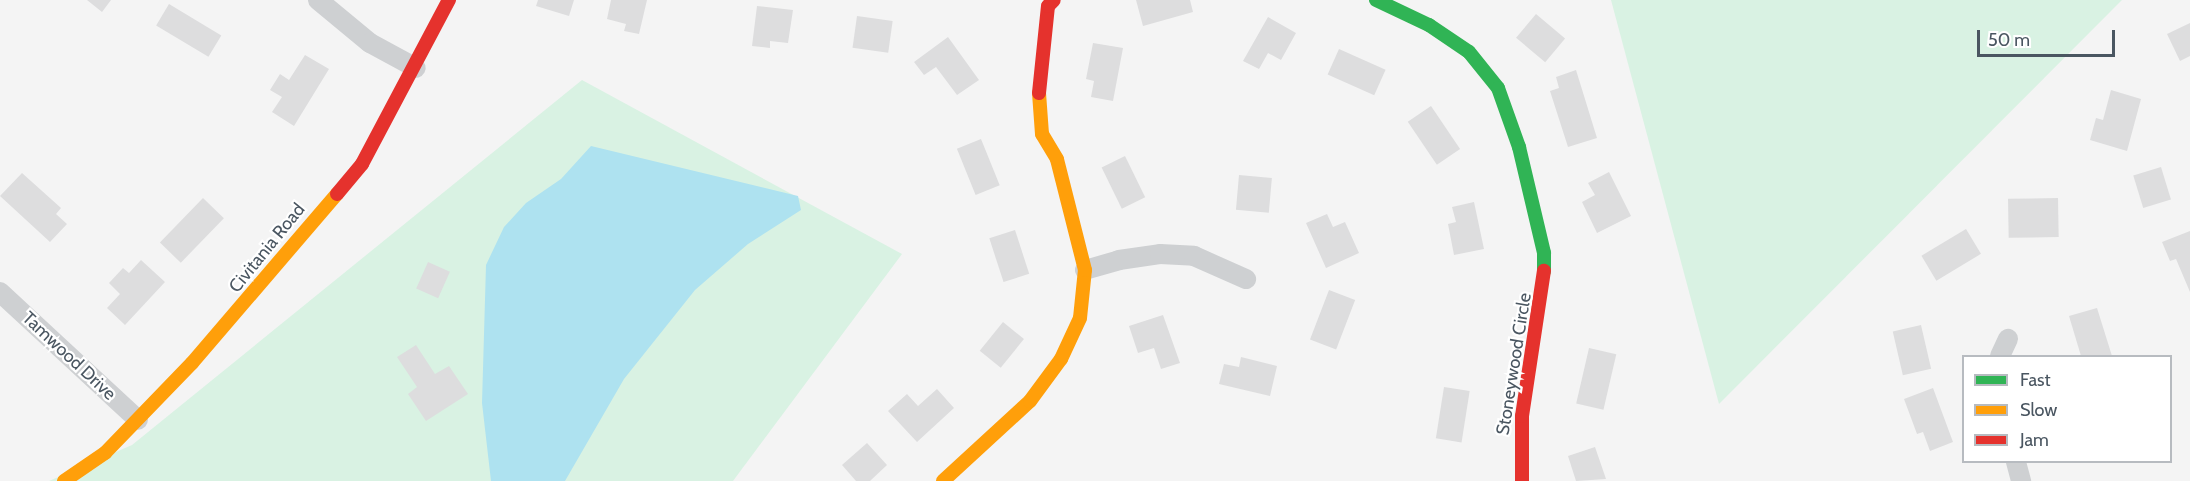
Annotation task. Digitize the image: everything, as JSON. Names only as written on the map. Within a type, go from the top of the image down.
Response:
[{"type":"street","points":[[318,0],[370,43],[416,68]]},
{"type":"street","name":"Civitania Road","points":[[64,481],[105,453],[138,420],[242,308],[302,230],[362,164],[416,68],[449,0]]},
{"type":"street","name":"Stoneywood Circle","points":[[1376,0],[1429,24],[1469,52],[1498,88],[1519,147],[1544,253],[1544,287],[1522,416],[1519,456],[1522,481]]},
{"type":"street","points":[[943,481],[1030,402],[1061,359],[1080,318],[1085,270],[1074,211],[1057,159],[1042,134],[1038,82],[1046,2]]},
{"type":"street","points":[[1085,270],[1119,260],[1183,255],[1194,256],[1246,279]]},
{"type":"street","name":"Tamwood Drive","points":[[0,292],[138,420]]},
{"type":"street","points":[[2016,463],[2021,481]]},
{"type":"green space","points":[[1611,0],[2122,0],[1719,404]]},
{"type":"green space","points":[[582,80],[902,254],[733,481],[49,481],[132,445]]},
{"type":"water","points":[[591,146],[798,196],[801,210],[748,244],[695,290],[624,379],[565,481],[491,481],[482,403],[486,265],[504,227],[526,203],[561,179]]},
{"type":"building","points":[[87,0],[111,0],[102,12]]},
{"type":"building","points":[[538,0],[574,0],[569,16],[536,6]]},
{"type":"building","points":[[611,0],[647,0],[639,34],[624,31],[626,24],[607,19]]},
{"type":"building","points":[[1136,0],[1190,0],[1193,12],[1143,26]]},
{"type":"building","points":[[169,4],[221,35],[208,57],[156,25]]},
{"type":"building","points":[[757,6],[793,10],[788,43],[770,41],[770,48],[752,46]]},
{"type":"building","points":[[1536,14],[1565,38],[1545,62],[1516,38]]},
{"type":"building","points":[[857,16],[893,21],[888,53],[853,48]]},
{"type":"building","points":[[1268,17],[1296,33],[1281,60],[1268,53],[1259,69],[1243,61]]},
{"type":"building","points":[[2190,23],[2190,56],[2180,61],[2167,34]]},
{"type":"building","points":[[948,37],[979,80],[957,95],[936,67],[924,75],[914,62]]},
{"type":"building","points":[[1093,43],[1123,48],[1113,101],[1091,97],[1094,81],[1086,79]]},
{"type":"building","points":[[1339,49],[1386,70],[1374,95],[1328,75]]},
{"type":"building","points":[[305,55],[329,69],[294,126],[272,112],[282,97],[270,90],[280,74],[289,80]]},
{"type":"building","points":[[1576,70],[1597,138],[1568,147],[1550,91],[1559,88],[1556,77]]},
{"type":"building","points":[[2111,90],[2141,99],[2127,151],[2090,140],[2096,118],[2103,120]]},
{"type":"building","points":[[1431,106],[1460,149],[1437,165],[1408,122]]},
{"type":"building","points":[[981,139],[1000,185],[976,195],[957,149]]},
{"type":"building","points":[[1125,156],[1145,197],[1122,209],[1102,167]]},
{"type":"building","points":[[2161,167],[2171,200],[2143,208],[2133,175]]},
{"type":"building","points":[[1609,172],[1631,216],[1597,233],[1582,202],[1595,195],[1588,183]]},
{"type":"building","points":[[22,173],[61,208],[56,214],[67,224],[50,242],[0,196]]},
{"type":"building","points":[[1239,175],[1272,178],[1269,213],[1236,210]]},
{"type":"building","points":[[203,198],[224,218],[181,263],[160,243]]},
{"type":"building","points":[[2058,198],[2059,237],[2009,238],[2008,199]]},
{"type":"building","points":[[1474,202],[1484,249],[1454,255],[1448,224],[1456,222],[1452,207]]},
{"type":"building","points":[[1327,214],[1333,227],[1345,222],[1359,253],[1326,268],[1306,223]]},
{"type":"building","points":[[1966,229],[1981,254],[1936,281],[1921,256]]},
{"type":"building","points":[[1015,230],[1029,274],[1004,282],[989,238]]},
{"type":"building","points":[[2190,231],[2190,292],[2176,259],[2170,261],[2162,242]]},
{"type":"building","points":[[141,260],[165,282],[125,325],[107,308],[120,294],[109,283],[123,268],[129,273]]},
{"type":"building","points":[[428,262],[450,272],[438,298],[416,288]]},
{"type":"building","points":[[1329,290],[1355,300],[1336,350],[1310,339]]},
{"type":"building","points":[[2097,308],[2112,355],[2081,355],[2069,316]]},
{"type":"building","points":[[1163,315],[1180,363],[1161,369],[1154,348],[1138,353],[1129,326]]},
{"type":"building","points":[[1003,322],[1024,339],[1001,368],[980,351]]},
{"type":"building","points":[[1921,325],[1931,369],[1903,375],[1893,332]]},
{"type":"building","points":[[416,345],[435,374],[449,366],[468,394],[426,421],[408,394],[417,387],[397,357]]},
{"type":"building","points":[[1589,348],[1616,354],[1603,410],[1576,404]]},
{"type":"building","points":[[1241,357],[1277,366],[1270,396],[1219,384],[1224,364],[1239,367]]},
{"type":"building","points":[[1444,387],[1470,391],[1462,442],[1436,438]]},
{"type":"building","points":[[1933,388],[1953,442],[1930,451],[1923,432],[1917,434],[1904,399]]},
{"type":"building","points":[[937,389],[954,408],[917,442],[888,411],[907,394],[918,406]]},
{"type":"building","points":[[867,443],[887,465],[870,481],[856,481],[842,465]]},
{"type":"building","points":[[1595,447],[1606,479],[1576,481],[1568,456]]},
{"type":"traffic: fast","points":[[1376,0],[1429,25],[1469,52],[1498,88],[1519,147],[1544,253],[1544,271]]},
{"type":"traffic: slow","points":[[943,481],[1030,401],[1061,359],[1080,318],[1085,270],[1057,159],[1042,134],[1039,93]]},
{"type":"traffic: slow","points":[[64,481],[105,453],[192,363],[337,194]]},
{"type":"traffic: jam","points":[[337,194],[362,164],[449,0]]},
{"type":"traffic: jam","points":[[1039,93],[1048,6],[1054,0]]},
{"type":"traffic: jam","points":[[1522,481],[1522,416],[1544,271]]}]
